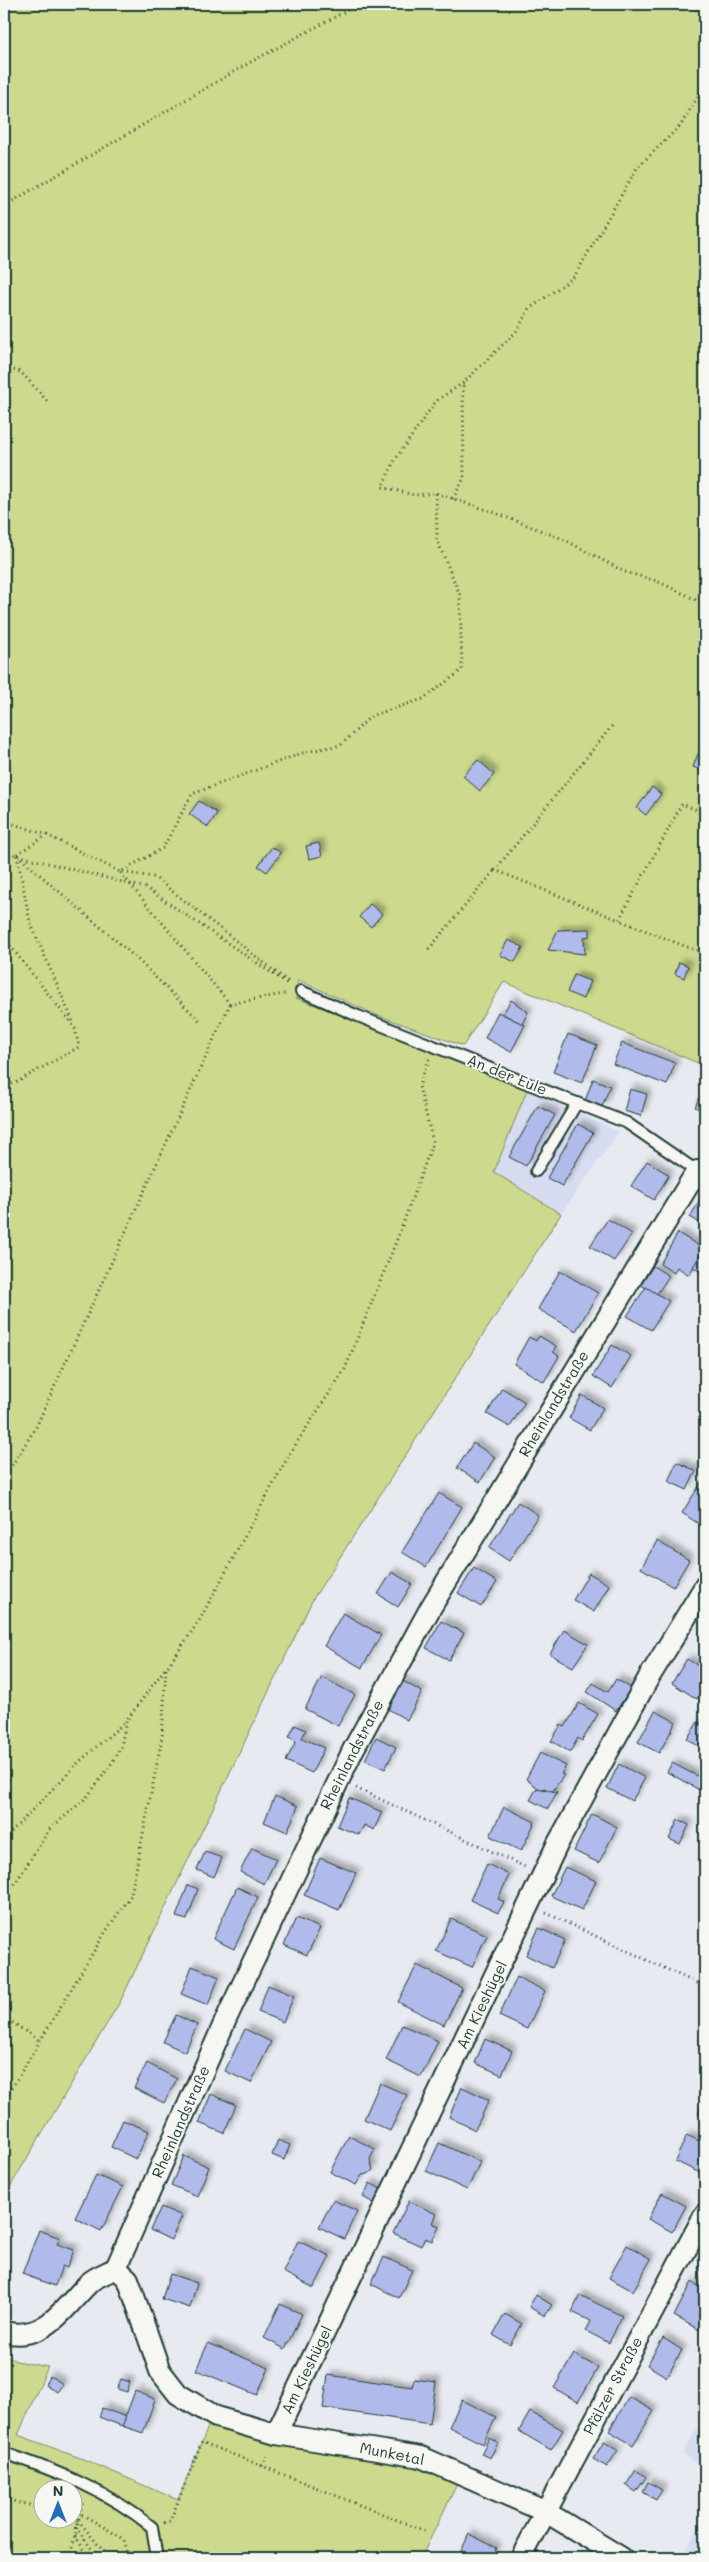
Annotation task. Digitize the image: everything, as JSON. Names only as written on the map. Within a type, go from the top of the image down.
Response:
[{"type":"street","name":"Rheinlandstraße","points":[[116,2268],[227,2017],[352,1750],[431,1608],[701,1173]]},
{"type":"street","name":"Am Kieshügel","points":[[276,2434],[530,1906],[558,1843],[648,1679],[705,1586]]},
{"type":"street","name":"Pfälzer Straße","points":[[521,2558],[705,2214]]},
{"type":"street","points":[[4,2332],[27,2333],[52,2323],[91,2281],[116,2268]]},
{"type":"street","name":"Munketal","points":[[116,2268],[128,2279],[160,2371],[178,2394],[216,2417],[276,2434],[421,2457],[546,2512],[622,2558]]},
{"type":"lane","name":"An der Eule","points":[[300,991],[627,1123],[701,1173]]},
{"type":"lane","points":[[536,1171],[577,1103]]},
{"type":"lane","points":[[4,2453],[92,2487],[128,2508],[152,2527],[157,2558]]},
{"type":"path","points":[[4,206],[249,63],[359,4]]},
{"type":"path","points":[[682,4],[705,13]]},
{"type":"path","points":[[705,84],[681,125],[638,168],[574,276],[529,309],[516,332],[463,383],[436,401],[395,460],[382,487],[414,495],[436,493],[453,499],[563,539],[625,572],[657,581],[705,604]]},
{"type":"path","points":[[4,368],[21,372],[47,401]]},
{"type":"path","points":[[453,499],[464,478],[463,383]]},
{"type":"path","points":[[120,872],[163,848],[192,794],[304,752],[341,745],[371,716],[423,699],[462,670],[460,595],[437,540],[436,493]]},
{"type":"path","points":[[429,949],[612,726]]},
{"type":"path","points":[[620,920],[682,804],[705,813]]},
{"type":"path","points":[[4,821],[47,834],[120,872],[154,877],[300,991]]},
{"type":"path","points":[[16,854],[47,834]]},
{"type":"path","points":[[4,852],[146,888],[300,991]]},
{"type":"path","points":[[16,854],[135,957],[201,1022]]},
{"type":"path","points":[[4,1086],[79,1047],[75,1028],[30,922],[16,854]]},
{"type":"path","points":[[495,870],[705,954]]},
{"type":"path","points":[[120,872],[230,1004]]},
{"type":"path","points":[[4,938],[75,1028]]},
{"type":"path","points":[[230,1004],[300,991]]},
{"type":"path","points":[[4,1478],[36,1427],[230,1004]]},
{"type":"path","points":[[4,1839],[80,1761],[126,1721],[166,1669],[199,1621],[290,1453],[345,1369],[398,1237],[433,1142],[419,1086],[433,1045]]},
{"type":"path","points":[[4,1059],[10,1065],[10,1084]]},
{"type":"path","points":[[4,2101],[89,1958],[131,1894],[162,1738],[166,1669]]},
{"type":"path","points":[[4,1895],[14,1885],[50,1829],[86,1798],[108,1769],[121,1747],[126,1721]]},
{"type":"path","points":[[339,1780],[544,1875]]},
{"type":"path","points":[[530,1906],[705,1987]]},
{"type":"path","points":[[4,2017],[40,2041]]},
{"type":"path","points":[[4,2230],[7,2254],[4,2282]]},
{"type":"path","points":[[152,2527],[170,2521],[202,2442],[425,2531]]},
{"type":"path","points":[[4,2499],[32,2506]]},
{"type":"path","points":[[82,2516],[124,2539],[126,2558]]},
{"type":"path","points":[[82,2525],[109,2558]]},
{"type":"path","points":[[70,2558],[76,2530]]},
{"type":"path","points":[[79,2530],[98,2558]]},
{"type":"path","points":[[75,2535],[90,2558]]},
{"type":"shaded area","points":[[527,1090],[619,1132],[561,1214],[494,1173]]},
{"type":"shaded area","points":[[705,2415],[705,2468],[682,2454]]},
{"type":"shaded area","points":[[705,2516],[705,2558],[681,2558]]},
{"type":"green space","points":[[4,4],[705,4],[705,1066],[504,982],[463,1046],[377,1015],[298,980],[296,998],[456,1057],[527,1090],[494,1172],[561,1214],[313,1599],[121,2000],[4,2197]]},
{"type":"green space","points":[[4,2355],[16,2361],[48,2367],[18,2435],[83,2459],[178,2500],[210,2422],[423,2467],[458,2482],[421,2558],[4,2558]]},
{"type":"building","points":[[698,754],[705,757],[705,772],[693,767]]},
{"type":"building","points":[[478,760],[494,774],[480,791],[463,776]]},
{"type":"building","points":[[652,787],[661,794],[646,815],[637,808]]},
{"type":"building","points":[[199,801],[217,813],[208,827],[189,814]]},
{"type":"building","points":[[319,843],[322,856],[309,859],[306,846]]},
{"type":"building","points":[[272,847],[281,853],[267,872],[258,866]]},
{"type":"building","points":[[370,904],[382,914],[371,927],[359,917]]},
{"type":"building","points":[[590,929],[590,936],[584,937],[585,954],[548,950],[558,930]]},
{"type":"building","points":[[508,940],[523,947],[515,962],[500,955]]},
{"type":"building","points":[[679,962],[688,966],[684,978],[675,974]]},
{"type":"building","points":[[574,975],[590,981],[583,999],[567,992]]},
{"type":"building","points":[[511,1000],[528,1012],[522,1024],[503,1014]]},
{"type":"building","points":[[498,1012],[525,1025],[511,1052],[485,1038]]},
{"type":"building","points":[[568,1034],[597,1045],[582,1083],[553,1072]]},
{"type":"building","points":[[622,1043],[675,1063],[667,1085],[613,1064]]},
{"type":"building","points":[[593,1079],[610,1086],[602,1107],[585,1101]]},
{"type":"building","points":[[705,1087],[705,1112],[695,1107]]},
{"type":"building","points":[[630,1089],[647,1094],[641,1116],[624,1111]]},
{"type":"building","points":[[538,1106],[555,1115],[526,1166],[509,1157]]},
{"type":"building","points":[[578,1124],[593,1133],[562,1186],[547,1178]]},
{"type":"building","points":[[647,1161],[669,1175],[654,1200],[631,1186]]},
{"type":"building","points":[[705,1191],[705,1226],[690,1217]]},
{"type":"building","points":[[608,1219],[632,1234],[614,1261],[590,1246]]},
{"type":"building","points":[[678,1233],[704,1249],[689,1275],[677,1267],[674,1273],[660,1264]]},
{"type":"building","points":[[704,1249],[705,1264],[701,1272],[693,1267]]},
{"type":"building","points":[[653,1266],[669,1276],[657,1294],[641,1285]]},
{"type":"building","points":[[560,1271],[598,1293],[576,1331],[538,1309]]},
{"type":"building","points":[[646,1287],[669,1301],[651,1330],[627,1316]]},
{"type":"building","points":[[539,1336],[556,1346],[553,1352],[559,1356],[544,1382],[514,1364],[529,1337],[536,1341]]},
{"type":"building","points":[[612,1345],[631,1356],[612,1388],[593,1376]]},
{"type":"building","points":[[502,1388],[525,1402],[510,1427],[487,1414]]},
{"type":"building","points":[[582,1395],[603,1408],[590,1430],[569,1418]]},
{"type":"building","points":[[473,1443],[495,1457],[480,1482],[457,1468]]},
{"type":"building","points":[[677,1462],[696,1471],[687,1490],[668,1481]]},
{"type":"building","points":[[705,1477],[705,1528],[682,1513]]},
{"type":"building","points":[[439,1493],[462,1507],[426,1567],[402,1552]]},
{"type":"building","points":[[518,1502],[538,1515],[509,1561],[489,1548]]},
{"type":"building","points":[[657,1541],[689,1560],[673,1587],[641,1568]]},
{"type":"building","points":[[474,1568],[497,1582],[481,1607],[458,1593]]},
{"type":"building","points":[[392,1572],[412,1584],[398,1607],[378,1594]]},
{"type":"building","points":[[589,1573],[609,1585],[594,1612],[573,1600]]},
{"type":"building","points":[[343,1613],[381,1635],[362,1668],[324,1646]]},
{"type":"building","points":[[441,1621],[464,1633],[449,1660],[426,1648]]},
{"type":"building","points":[[564,1630],[588,1644],[573,1667],[550,1654]]},
{"type":"building","points":[[687,1659],[705,1670],[705,1687],[697,1699],[672,1683]]},
{"type":"building","points":[[322,1677],[355,1695],[338,1726],[305,1709]]},
{"type":"building","points":[[616,1679],[631,1688],[616,1711],[587,1692],[593,1683],[608,1692]]},
{"type":"building","points":[[401,1680],[422,1692],[407,1720],[386,1708]]},
{"type":"building","points":[[579,1703],[598,1714],[582,1741],[578,1738],[570,1752],[551,1741],[561,1725],[565,1727]]},
{"type":"building","points":[[655,1711],[676,1722],[659,1753],[638,1742]]},
{"type":"building","points":[[698,1722],[705,1726],[705,1750],[687,1739]]},
{"type":"building","points":[[295,1725],[306,1730],[302,1738],[324,1748],[312,1773],[286,1761],[296,1741],[289,1737]]},
{"type":"building","points":[[376,1737],[396,1747],[385,1769],[365,1760]]},
{"type":"building","points":[[540,1753],[566,1766],[561,1774],[564,1775],[552,1792],[544,1788],[542,1791],[526,1779]]},
{"type":"building","points":[[672,1763],[705,1780],[705,1793],[667,1772]]},
{"type":"building","points":[[619,1764],[645,1778],[632,1801],[607,1788]]},
{"type":"building","points":[[537,1788],[557,1792],[548,1809],[530,1800]]},
{"type":"building","points":[[275,1796],[298,1806],[287,1832],[264,1822]]},
{"type":"building","points":[[349,1798],[382,1812],[374,1830],[364,1825],[359,1835],[337,1826]]},
{"type":"building","points":[[504,1807],[535,1822],[521,1851],[490,1836]]},
{"type":"building","points":[[592,1814],[617,1827],[599,1863],[574,1851]]},
{"type":"building","points":[[678,1820],[689,1825],[680,1844],[669,1839]]},
{"type":"building","points":[[252,1848],[276,1859],[264,1884],[240,1872]]},
{"type":"building","points":[[205,1852],[222,1858],[214,1877],[197,1870]]},
{"type":"building","points":[[320,1858],[356,1873],[339,1910],[304,1895]]},
{"type":"building","points":[[487,1864],[509,1875],[498,1899],[504,1902],[498,1913],[470,1900]]},
{"type":"building","points":[[565,1867],[596,1881],[582,1910],[551,1896]]},
{"type":"building","points":[[188,1885],[198,1889],[187,1920],[176,1917]]},
{"type":"building","points":[[237,1887],[258,1897],[234,1949],[213,1939]]},
{"type":"building","points":[[296,1918],[320,1928],[307,1955],[284,1945]]},
{"type":"building","points":[[451,1919],[487,1935],[472,1967],[436,1951]]},
{"type":"building","points":[[539,1928],[565,1940],[552,1968],[526,1955]]},
{"type":"building","points":[[417,1965],[462,1988],[444,2025],[398,2002]]},
{"type":"building","points":[[192,1966],[219,1977],[208,2005],[181,1994]]},
{"type":"building","points":[[517,1977],[545,1991],[527,2029],[499,2016]]},
{"type":"building","points":[[268,1985],[294,1996],[283,2022],[258,2012]]},
{"type":"building","points":[[176,2015],[197,2025],[185,2052],[163,2042]]},
{"type":"building","points":[[402,2025],[438,2041],[421,2077],[386,2060]]},
{"type":"building","points":[[245,2029],[271,2042],[251,2083],[225,2071]]},
{"type":"building","points":[[485,2039],[512,2051],[502,2075],[475,2063]]},
{"type":"building","points":[[147,2063],[177,2079],[164,2103],[134,2088]]},
{"type":"building","points":[[380,2083],[407,2095],[390,2131],[364,2119]]},
{"type":"building","points":[[462,2087],[489,2100],[475,2130],[449,2117]]},
{"type":"building","points":[[211,2094],[236,2105],[224,2133],[199,2123]]},
{"type":"building","points":[[705,2097],[705,2116],[698,2113]]},
{"type":"building","points":[[123,2120],[149,2131],[136,2159],[111,2147]]},
{"type":"building","points":[[687,2135],[705,2144],[705,2161],[700,2173],[675,2161]]},
{"type":"building","points":[[349,2136],[375,2149],[370,2159],[373,2170],[368,2174],[362,2175],[356,2185],[330,2172]]},
{"type":"building","points":[[278,2140],[290,2145],[284,2160],[272,2155]]},
{"type":"building","points":[[439,2143],[480,2162],[467,2190],[426,2171]]},
{"type":"building","points":[[184,2156],[209,2167],[197,2196],[171,2185]]},
{"type":"building","points":[[96,2175],[123,2187],[101,2231],[75,2218]]},
{"type":"building","points":[[370,2183],[386,2192],[379,2206],[363,2197]]},
{"type":"building","points":[[662,2193],[686,2206],[672,2232],[648,2219]]},
{"type":"building","points":[[333,2200],[357,2211],[344,2239],[319,2227]]},
{"type":"building","points":[[409,2201],[436,2214],[432,2223],[439,2226],[432,2241],[425,2238],[421,2246],[393,2233]]},
{"type":"building","points":[[161,2207],[182,2216],[171,2240],[150,2230]]},
{"type":"building","points":[[39,2230],[60,2238],[57,2244],[74,2250],[67,2268],[62,2266],[55,2286],[22,2274]]},
{"type":"building","points":[[298,2241],[330,2256],[314,2288],[283,2272]]},
{"type":"building","points":[[627,2245],[651,2259],[633,2291],[609,2278]]},
{"type":"building","points":[[705,2255],[705,2272],[698,2268]]},
{"type":"building","points":[[384,2257],[412,2270],[399,2298],[371,2284]]},
{"type":"building","points":[[170,2274],[197,2283],[190,2308],[162,2299]]},
{"type":"building","points":[[692,2282],[705,2290],[705,2333],[674,2316]]},
{"type":"building","points":[[536,2295],[552,2305],[545,2316],[529,2307]]},
{"type":"building","points":[[580,2295],[622,2316],[609,2343],[586,2331],[591,2321],[572,2312]]},
{"type":"building","points":[[280,2304],[302,2314],[285,2349],[264,2338]]},
{"type":"building","points":[[505,2314],[522,2324],[510,2345],[493,2335]]},
{"type":"building","points":[[663,2338],[682,2350],[667,2377],[647,2365]]},
{"type":"building","points":[[208,2343],[269,2368],[257,2395],[196,2370]]},
{"type":"building","points":[[574,2354],[598,2368],[578,2402],[554,2388]]},
{"type":"building","points":[[328,2375],[412,2387],[414,2379],[436,2382],[430,2424],[323,2408]]},
{"type":"building","points":[[50,2376],[63,2384],[57,2392],[45,2384]]},
{"type":"building","points":[[121,2379],[130,2382],[127,2392],[117,2389]]},
{"type":"building","points":[[135,2391],[155,2399],[143,2433],[122,2426]]},
{"type":"building","points":[[629,2397],[654,2411],[633,2445],[609,2431]]},
{"type":"building","points":[[462,2400],[496,2417],[483,2444],[449,2427]]},
{"type":"building","points":[[102,2408],[126,2417],[122,2426],[99,2417]]},
{"type":"building","points":[[530,2412],[563,2430],[551,2450],[519,2431]]},
{"type":"building","points":[[489,2438],[498,2443],[490,2458],[481,2454]]},
{"type":"building","points":[[604,2442],[618,2450],[607,2467],[593,2459]]},
{"type":"building","points":[[636,2470],[646,2477],[636,2492],[626,2485]]},
{"type":"building","points":[[648,2482],[662,2490],[656,2500],[643,2492]]},
{"type":"building","points":[[469,2534],[497,2548],[492,2558],[458,2558]]}]
